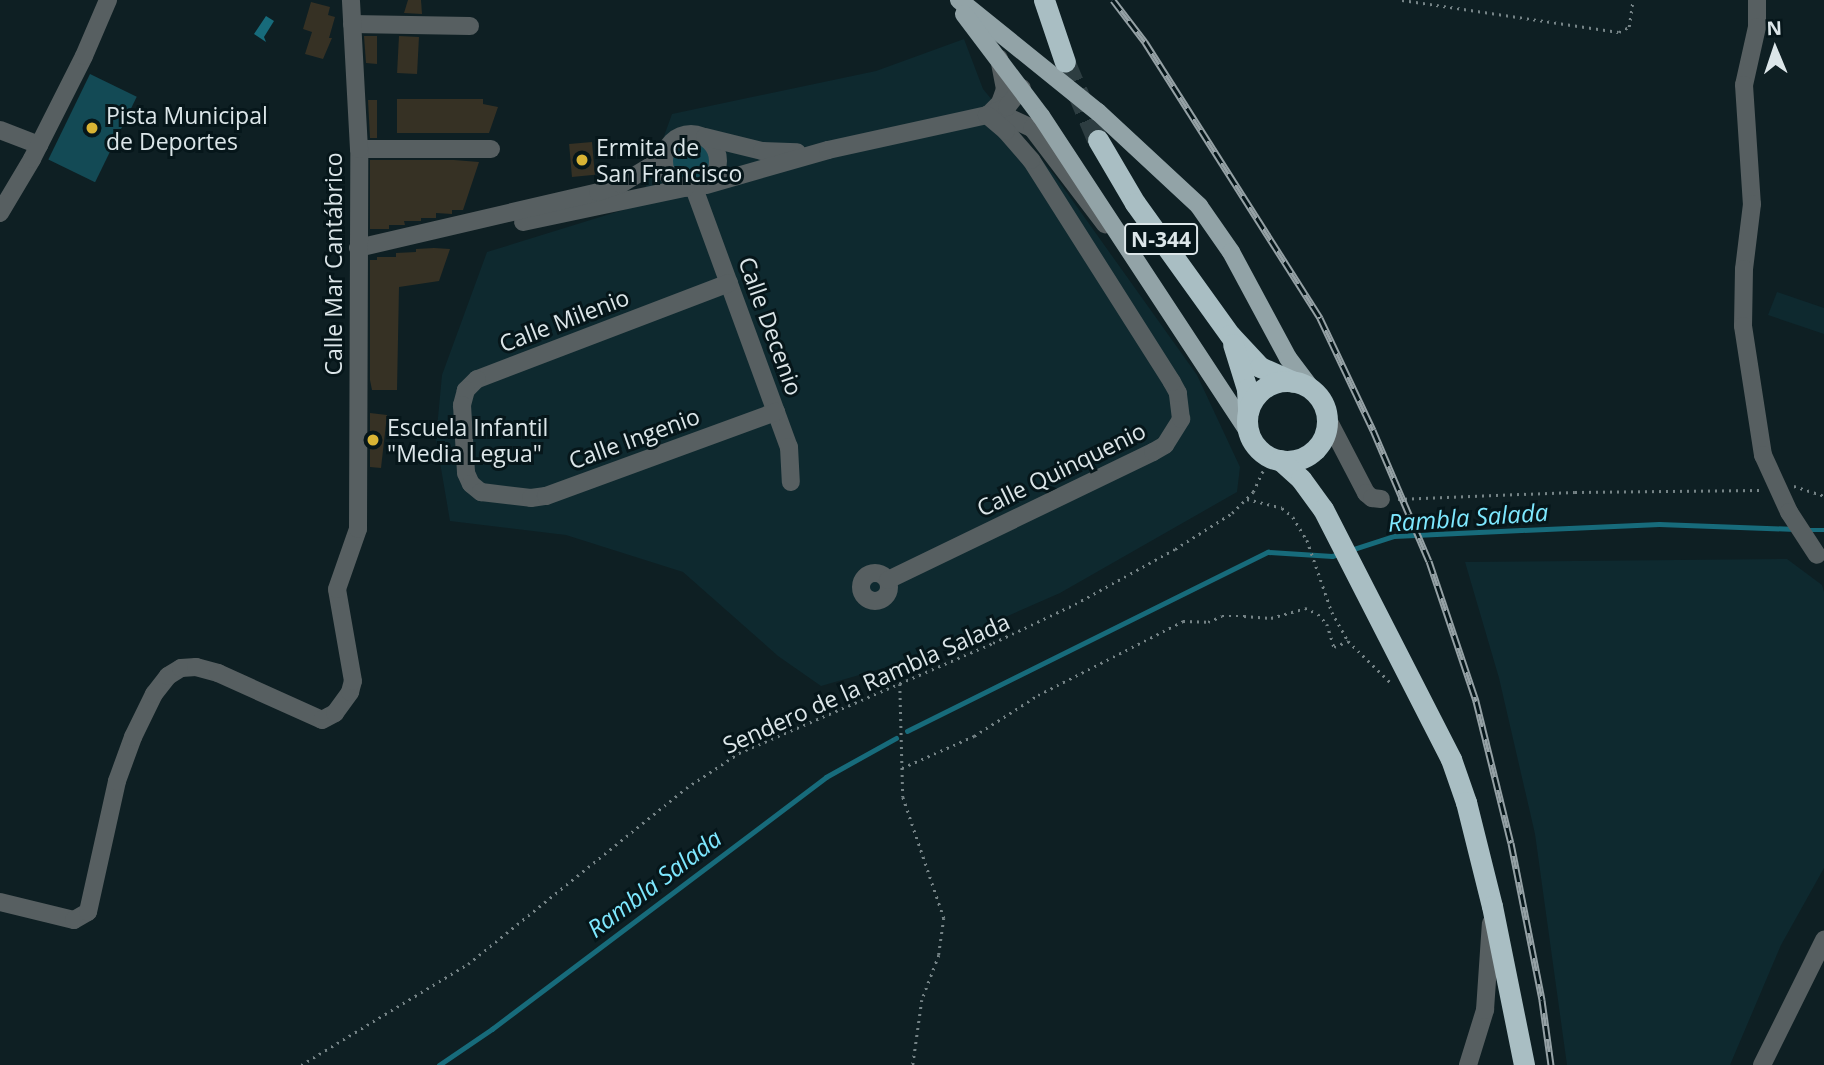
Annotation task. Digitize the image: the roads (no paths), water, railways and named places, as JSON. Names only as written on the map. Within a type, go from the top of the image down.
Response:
[{"type":"highway","points":[[1044,0],[1056,66]]},
{"type":"highway","name":"N-344","points":[[1098,140],[1135,203],[1230,335],[1268,372],[1293,382]]},
{"type":"highway","name":"N-344","points":[[1230,335],[1245,379],[1248,411]]},
{"type":"highway","points":[[1323,509],[1316,480],[1318,448],[1325,431],[1326,416],[1322,402],[1313,391],[1293,382],[1278,382],[1265,388],[1254,398],[1248,411],[1248,433],[1258,449],[1301,479],[1323,509],[1429,710],[1455,770],[1492,906],[1524,1065]]},
{"type":"highway","points":[[1274,458],[1302,458],[1318,448]]},
{"type":"main road","points":[[956,0],[1022,88],[1248,433]]},
{"type":"main road","points":[[956,0],[1056,66],[1098,112],[1199,206],[1235,258],[1287,358],[1313,391]]},
{"type":"main road","points":[[1022,88],[1029,75],[1056,66]]},
{"type":"street","points":[[0,213],[39,145],[84,56],[106,0]]},
{"type":"street","name":"Calle Mar Cantábrico","points":[[0,902],[74,920],[88,912],[117,781],[133,737],[154,694],[168,676],[181,667],[195,667],[218,673],[322,720],[335,713],[350,692],[353,681],[337,589],[358,529],[359,149],[351,0]]},
{"type":"street","points":[[1757,0],[1757,27],[1744,85],[1752,204],[1744,269],[1743,326],[1763,456],[1790,512],[1817,555]]},
{"type":"street","points":[[352,24],[470,26]]},
{"type":"street","points":[[987,115],[1000,103],[1005,89],[998,57]]},
{"type":"street","points":[[457,226],[513,224],[695,187],[828,150],[987,115],[1007,107],[1022,88]]},
{"type":"street","points":[[987,115],[1008,117],[1032,128],[1078,192],[1135,261]]},
{"type":"street","name":"Calle Quinquenio","points":[[888,580],[1153,452],[1165,444],[1181,419],[1181,405],[1172,382],[1031,160],[1006,131],[987,115]]},
{"type":"street","points":[[0,130],[39,145]]},
{"type":"street","points":[[705,137],[717,151],[719,160],[713,178],[695,187],[667,175],[664,158],[666,150],[678,137],[696,134],[762,152],[828,150]]},
{"type":"street","points":[[359,149],[491,149]]},
{"type":"street","points":[[358,248],[598,192],[621,184],[664,158]]},
{"type":"street","name":"Calle Decenio","points":[[695,187],[789,447],[791,482]]},
{"type":"street","name":"Calle Milenio","points":[[464,439],[462,405],[466,390],[477,379],[729,283]]},
{"type":"street","name":"Calle Ingenio","points":[[464,439],[466,472],[471,484],[481,492],[531,498],[546,496],[776,412]]},
{"type":"street","points":[[1326,416],[1368,496],[1381,499]]},
{"type":"street","points":[[1318,448],[1342,450]]},
{"type":"street","points":[[1468,1065],[1485,1010],[1492,906]]},
{"type":"street","points":[[1762,1065],[1824,940]]},
{"type":"waterway","name":"Rambla Salada","points":[[1351,550],[1394,536],[1659,524],[1795,529]]},
{"type":"waterway","name":"Rambla Salada","points":[[1807,530],[1824,530]]},
{"type":"waterway","name":"Rambla Salada","points":[[907,731],[1268,552],[1332,556],[1340,554]]},
{"type":"waterway","name":"Rambla Salada","points":[[439,1065],[492,1029],[826,777],[896,738]]},
{"type":"tunnel","points":[[1065,62],[1098,140]]},
{"type":"railway","points":[[1113,0],[1145,42],[1320,318],[1373,430],[1429,561],[1476,701],[1511,843],[1542,1000],[1551,1065]]},
{"type":"place","name":"Pista Municipal de Deportes","points":[[92,128]]},
{"type":"place","name":"Ermita de San Francisco","points":[[582,160]]},
{"type":"place","name":"Escuela Infantil \"Media Legua\"","points":[[373,440]]}]
